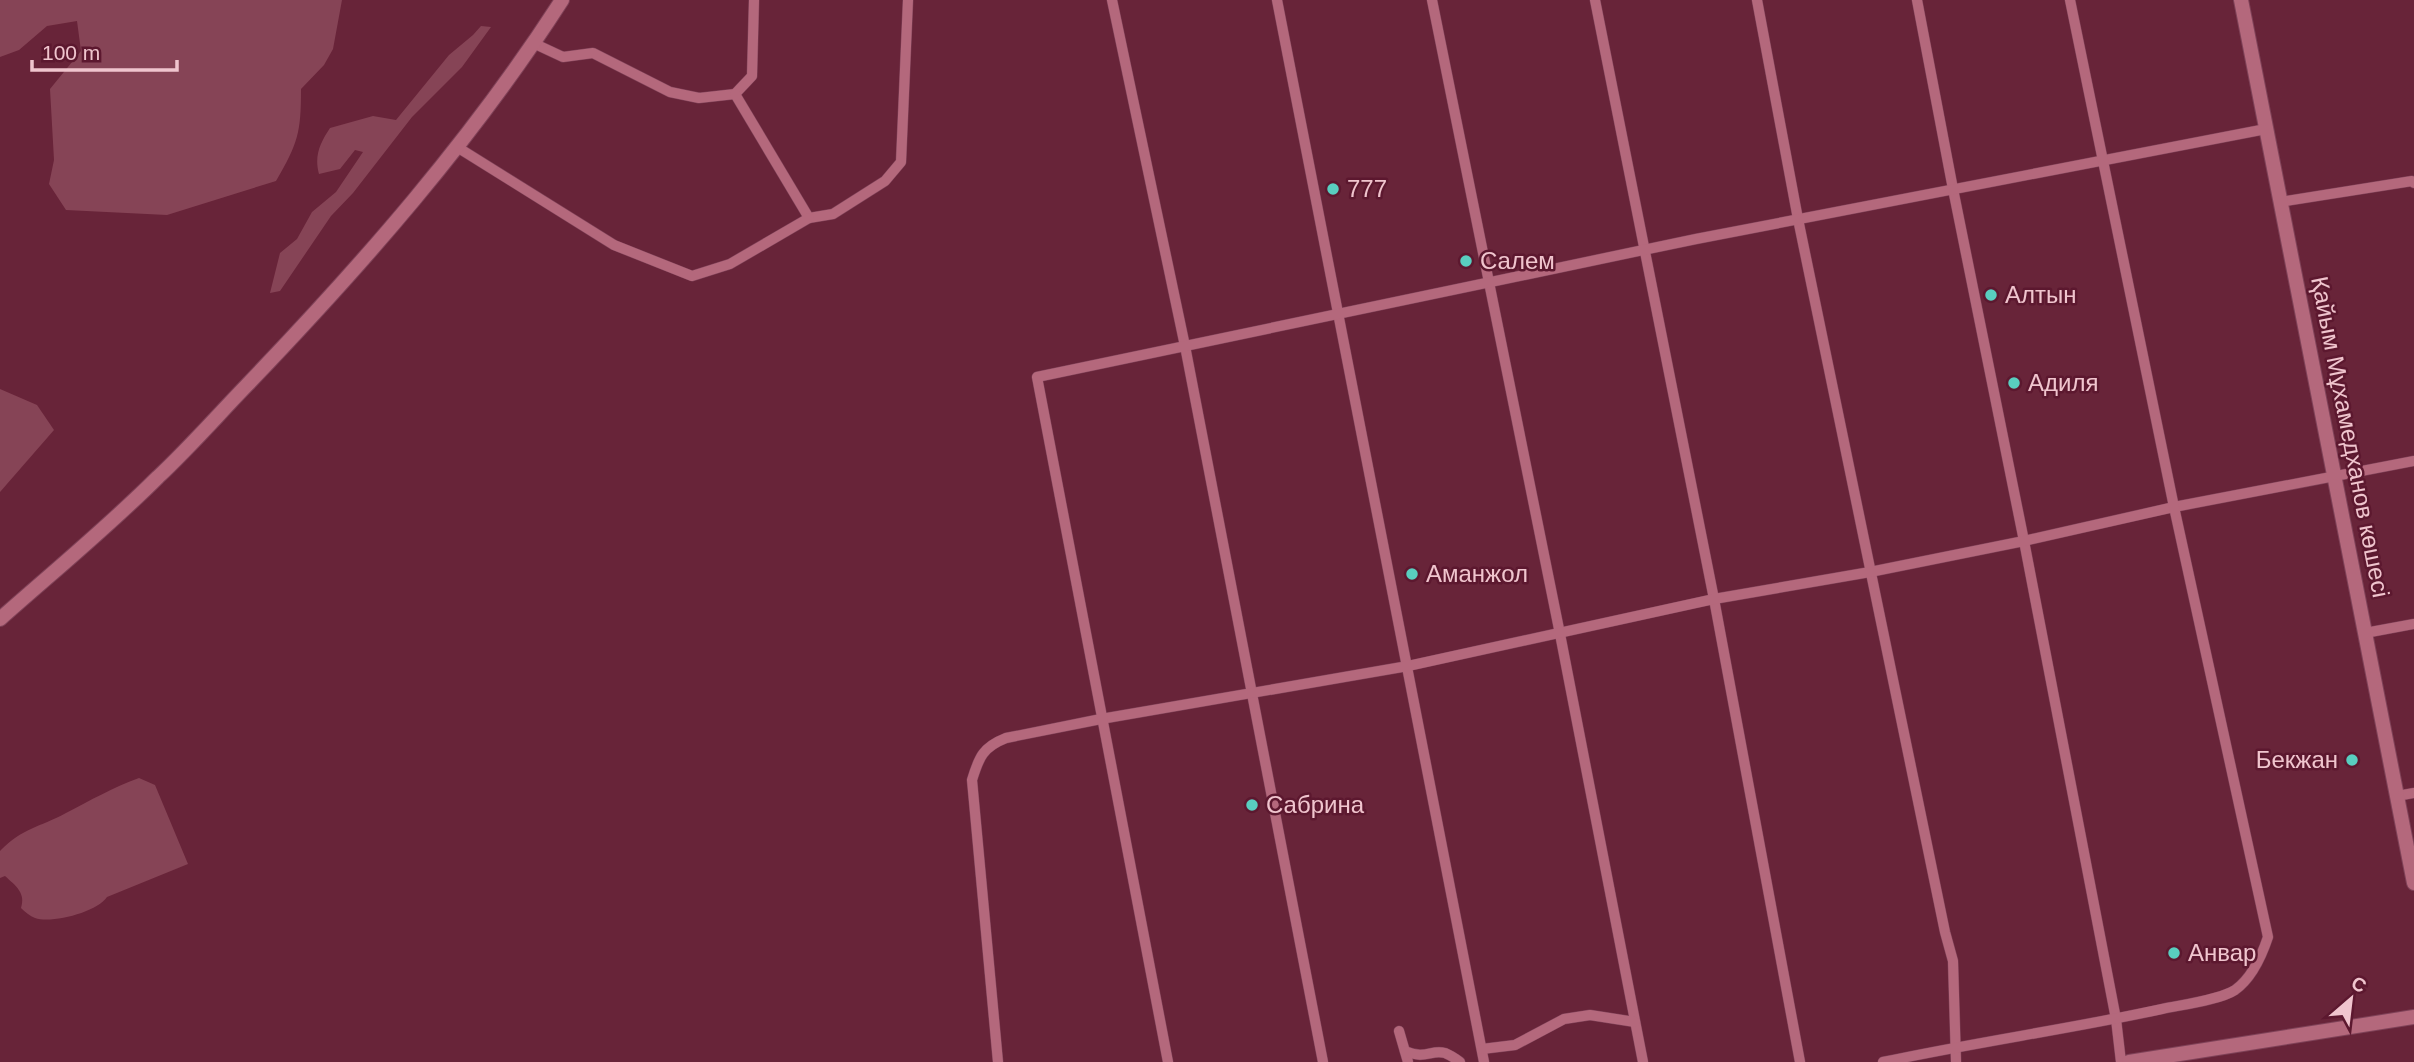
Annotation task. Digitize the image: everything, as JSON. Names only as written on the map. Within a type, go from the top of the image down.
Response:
[{"type":"main road","points":[[0,619],[158,478],[288,342],[386,234],[457,147],[562,0]]},
{"type":"main road","name":"Қайым Мұхамедханов көшесі","points":[[2241,0],[2414,883]]},
{"type":"main road","points":[[2129,1062],[2414,1017]]},
{"type":"street","points":[[533,43],[563,57],[593,53],[670,92],[699,98],[734,94],[752,76],[754,0]]},
{"type":"street","points":[[457,147],[614,245],[692,276],[730,264],[809,218],[833,214],[885,181],[901,162],[908,0]]},
{"type":"street","points":[[1112,0],[1185,346],[1324,1062]]},
{"type":"street","points":[[1277,0],[1486,1062]]},
{"type":"street","points":[[1432,0],[1643,1062]]},
{"type":"street","points":[[1595,0],[1714,599],[1800,1062]]},
{"type":"street","points":[[1756,0],[1870,572],[1953,961],[1956,1062]]},
{"type":"street","points":[[1917,0],[2116,1019],[2121,1062]]},
{"type":"street","points":[[1883,1062],[2211,999],[2234,990],[2261,960],[2267,937],[2174,507],[2070,0]]},
{"type":"street","points":[[734,94],[809,218]]},
{"type":"street","points":[[1168,1062],[1037,377],[1798,219],[2266,130]]},
{"type":"street","points":[[2280,202],[2413,181]]},
{"type":"street","points":[[999,1062],[972,780],[978,758],[993,744],[1006,738],[1408,666],[1714,599],[1870,572],[2174,507],[2414,461]]},
{"type":"street","points":[[2365,633],[2414,624]]},
{"type":"street","points":[[2397,796],[2414,793]]},
{"type":"street","points":[[1482,1049],[1515,1045],[1564,1019],[1590,1015],[1635,1022]]},
{"type":"street","points":[[1399,1031],[1407,1057],[1435,1052],[1445,1053],[1461,1062]]},
{"type":"street","points":[[1474,1062],[1482,1049]]},
{"type":"shaded area","points":[[0,0],[342,0],[333,49],[324,65],[301,89],[297,137],[276,181],[167,215],[66,210],[49,184],[54,160],[50,89],[81,51],[77,21],[47,26],[19,50],[0,57]]},
{"type":"shaded area","points":[[481,26],[491,27],[462,67],[412,117],[353,193],[331,216],[280,291],[270,293],[280,253],[297,239],[312,212],[336,192],[363,152],[355,150],[340,169],[319,174],[319,150],[330,128],[373,116],[396,120],[449,55]]},
{"type":"shaded area","points":[[0,389],[37,405],[54,430],[0,492]]},
{"type":"shaded area","points":[[139,778],[155,785],[188,864],[107,897],[94,907],[74,915],[43,919],[24,911],[21,908],[19,890],[5,876],[0,878],[0,851],[24,832]]},
{"type":"place","name":"777","points":[[1333,189]]},
{"type":"place","name":"Салем","points":[[1466,261]]},
{"type":"place","name":"Алтын","points":[[1991,295]]},
{"type":"place","name":"Адиля","points":[[2014,383]]},
{"type":"place","name":"Аманжол","points":[[1412,574]]},
{"type":"place","name":"Бекжан","points":[[2352,760]]},
{"type":"place","name":"Сабрина","points":[[1252,805]]},
{"type":"place","name":"Анвар","points":[[2174,953]]}]
